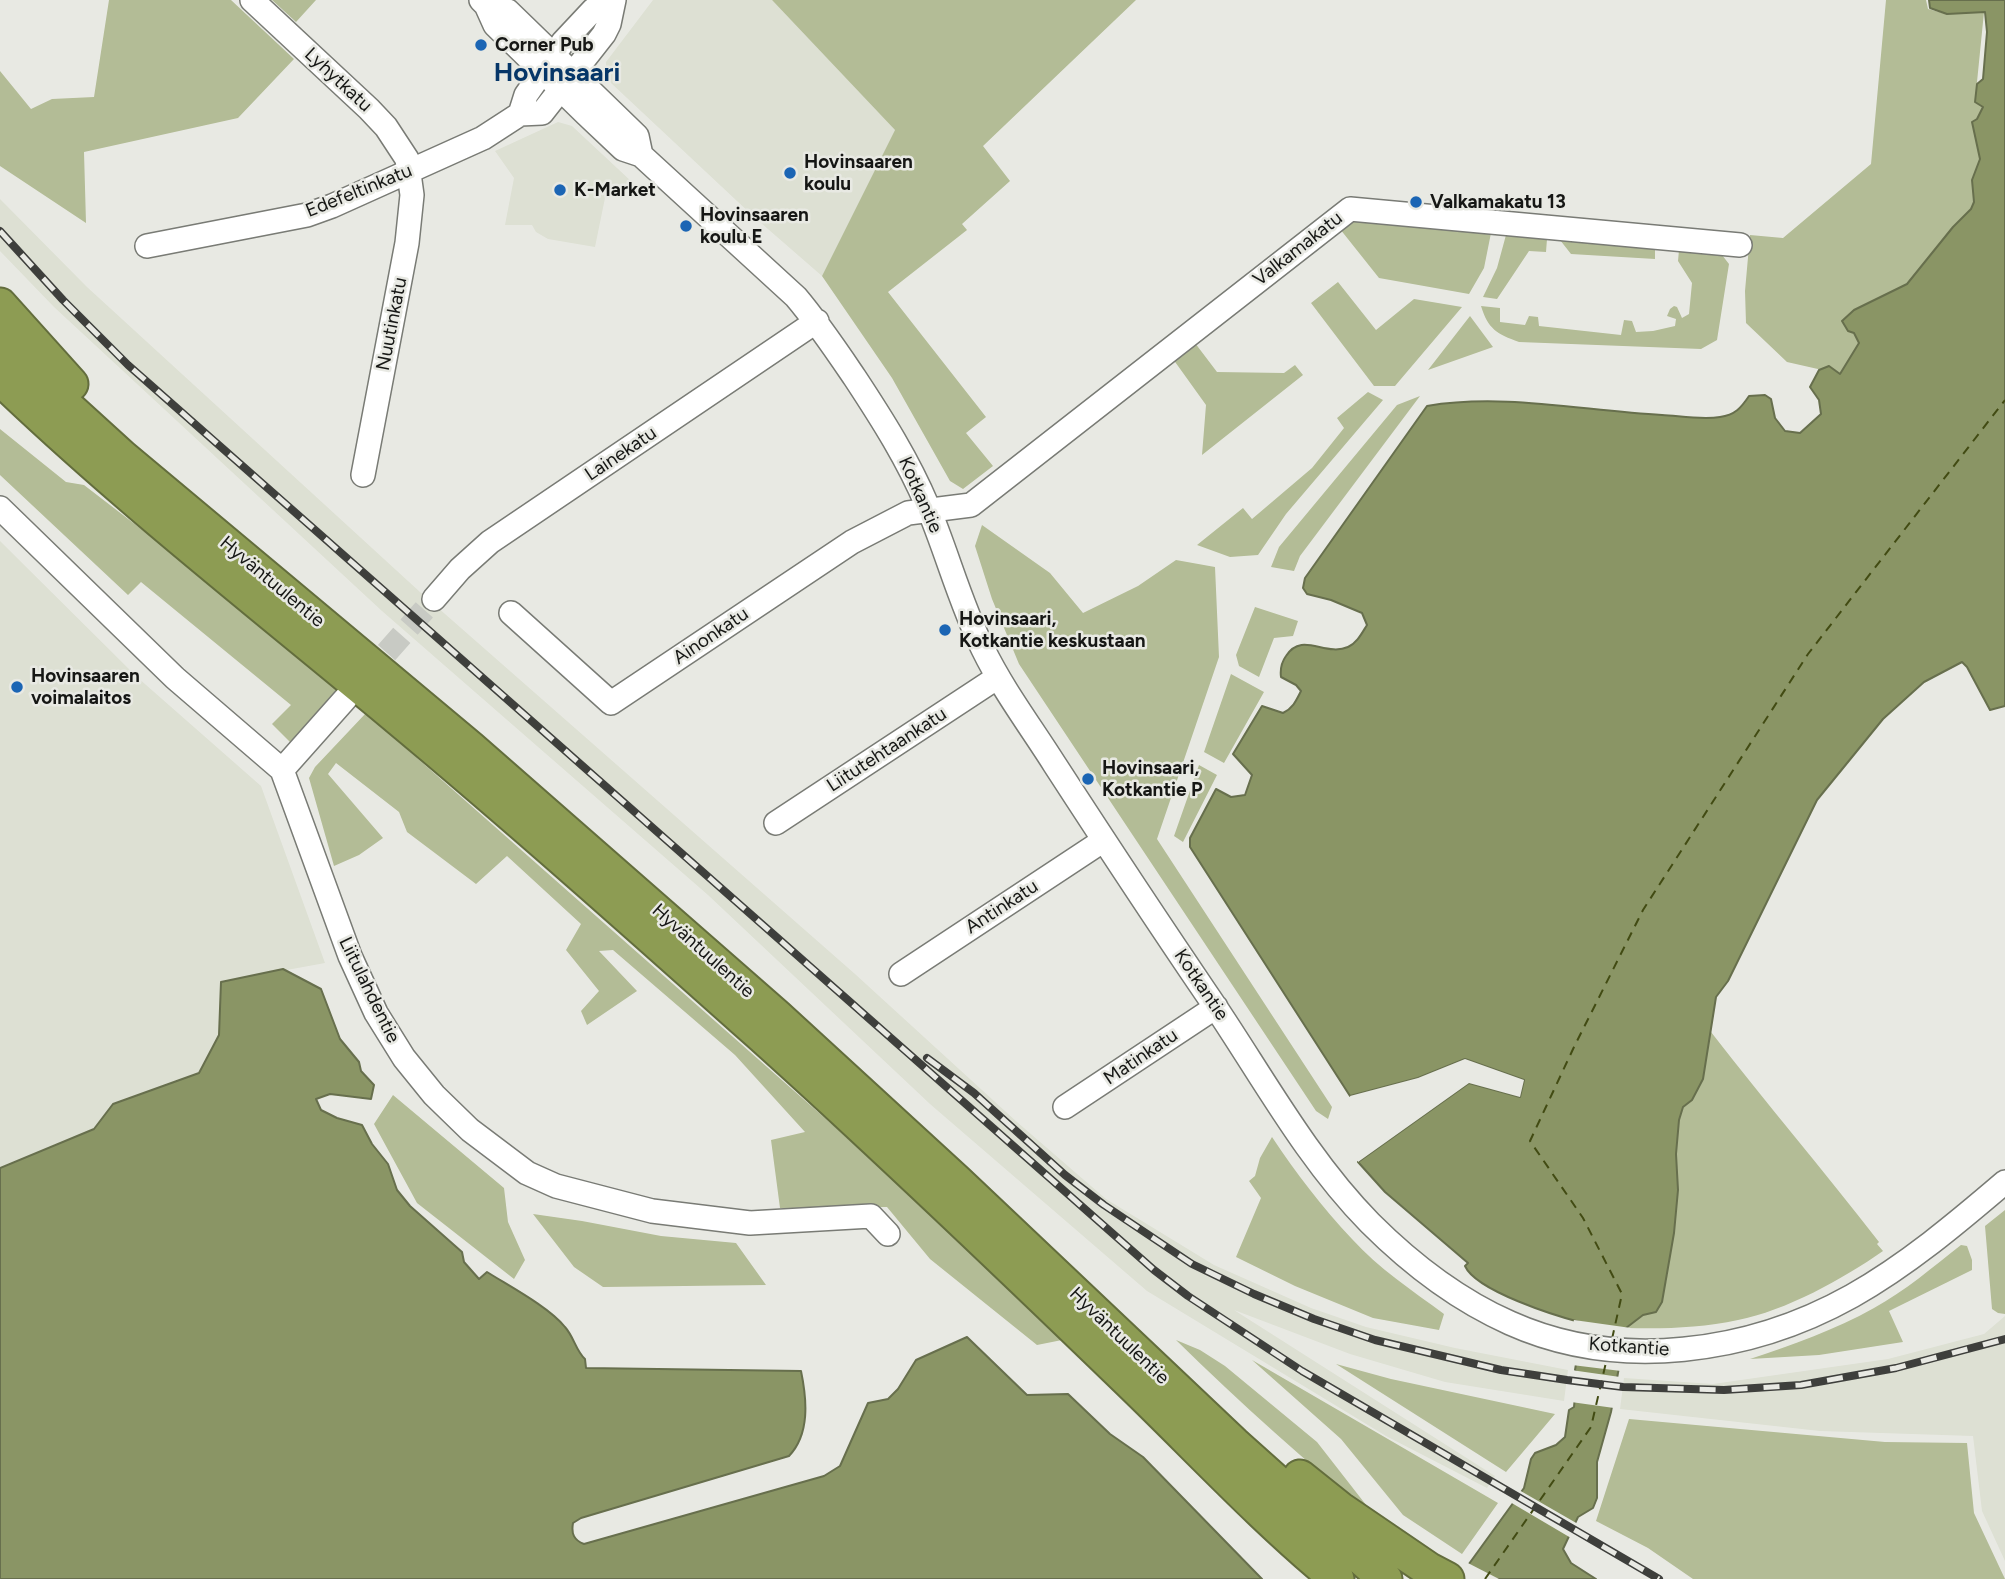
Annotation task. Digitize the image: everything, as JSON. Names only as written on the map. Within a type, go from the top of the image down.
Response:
[{"type":"highway","points":[[0,305],[74,388],[251,564]]},
{"type":"highway","name":"Hyväntuulentie","points":[[0,346],[122,457],[470,748],[776,1016],[957,1182],[1254,1463],[1385,1579]]},
{"type":"highway","name":"Hyväntuulentie","points":[[0,379],[146,509],[385,707],[600,891],[760,1033],[941,1199],[1216,1468],[1307,1555],[1337,1579]]},
{"type":"highway","points":[[1165,1380],[1246,1430],[1315,1490],[1437,1574]]},
{"type":"street","name":"Lyhytkatu","points":[[252,0],[386,127],[407,159],[409,172]]},
{"type":"street","points":[[520,114],[526,95],[548,63],[593,10],[614,1]]},
{"type":"street","points":[[566,81],[609,24],[614,1]]},
{"type":"street","name":"Kotkantie","points":[[483,2],[508,11],[548,63],[566,81],[637,135],[641,155],[796,298],[817,321],[901,451],[929,510],[982,647],[998,677],[1298,1132],[1367,1220],[1424,1272],[1483,1310],[1537,1334],[1570,1342],[1644,1351],[1681,1350],[1740,1340],[1777,1329],[1850,1297],[1887,1275],[2005,1182]]},
{"type":"street","name":"Edefeltinkatu","points":[[147,246],[307,215],[332,206],[483,138],[520,114],[542,113],[566,81]]},
{"type":"street","name":"Nuutinkatu","points":[[363,475],[407,243],[412,195],[409,172]]},
{"type":"street","name":"Valkamakatu","points":[[929,510],[971,505],[1350,209],[1740,245]]},
{"type":"street","name":"Lainekatu","points":[[434,599],[460,569],[490,542],[817,321]]},
{"type":"street","name":"Liitulahdentie","points":[[0,508],[175,678],[282,770],[349,956],[376,1013],[397,1047],[434,1095],[470,1130],[527,1174],[556,1186],[652,1212],[750,1223],[871,1216],[888,1234]]},
{"type":"street","name":"Ainonkatu","points":[[511,613],[611,703],[852,542],[908,513],[929,510]]},
{"type":"street","name":"Liitutehtaankatu","points":[[776,823],[998,677]]},
{"type":"street","points":[[282,770],[346,698]]},
{"type":"street","name":"Antinkatu","points":[[901,974],[1104,840]]},
{"type":"street","name":"Matinkatu","points":[[1065,1107],[1216,1007]]},
{"type":"shaded area","points":[[109,0],[231,0],[294,59],[238,118],[84,152],[86,223],[0,166],[0,71],[31,109],[52,99],[94,97]]},
{"type":"shaded area","points":[[272,0],[316,0],[296,22]]},
{"type":"shaded area","name":"Hovinsaaren koulu","points":[[653,0],[772,0],[895,130],[822,276],[753,216],[611,83],[606,62]]},
{"type":"shaded area","points":[[772,0],[1136,0],[983,146],[1010,181],[962,224],[967,230],[888,292],[986,417],[966,433],[993,466],[963,489],[950,481],[892,378],[822,276],[895,130]]},
{"type":"shaded area","points":[[1886,0],[1926,0],[1928,9],[1947,14],[1984,12],[1975,102],[1983,107],[1977,119],[1972,122],[1980,159],[1972,179],[1974,202],[1971,209],[1907,284],[1854,310],[1854,333],[1859,343],[1840,374],[1787,362],[1746,323],[1745,291],[1750,235],[1783,238],[1871,164]]},
{"type":"shaded area","points":[[1929,0],[2005,0],[2005,706],[1990,710],[1962,662],[1924,682],[1883,719],[1817,800],[1728,981],[1716,997],[1703,1079],[1692,1100],[1683,1107],[1679,1120],[1674,1233],[1662,1302],[1656,1312],[1643,1315],[1626,1328],[1611,1412],[1597,1462],[1597,1498],[1593,1508],[1578,1517],[1563,1549],[1571,1563],[1596,1579],[1458,1579],[1524,1488],[1535,1453],[1556,1445],[1565,1437],[1569,1410],[1574,1407],[1575,1370],[1583,1323],[1518,1301],[1484,1284],[1465,1266],[1468,1263],[1385,1192],[1358,1162],[1469,1083],[1520,1097],[1524,1080],[1465,1059],[1418,1078],[1350,1096],[1190,847],[1190,838],[1216,789],[1231,797],[1245,795],[1252,775],[1233,754],[1262,706],[1283,713],[1292,706],[1301,691],[1281,677],[1281,666],[1286,656],[1299,645],[1331,649],[1348,647],[1357,640],[1367,625],[1362,613],[1331,600],[1307,594],[1303,588],[1305,578],[1427,406],[1456,402],[1515,402],[1706,418],[1730,415],[1749,396],[1765,395],[1771,399],[1775,418],[1785,431],[1800,433],[1821,414],[1819,400],[1810,387],[1819,370],[1829,366],[1840,374],[1859,343],[1854,333],[1848,331],[1842,321],[1854,310],[1907,284],[1971,209],[1974,202],[1972,180],[1980,159],[1972,122],[1977,119],[1983,107],[1975,102],[1977,84],[1983,79],[1987,32],[1985,12],[1947,14],[1930,8]]},
{"type":"shaded area","points":[[558,122],[572,126],[632,182],[623,188],[618,198],[608,195],[605,198],[595,247],[548,239],[536,232],[532,225],[505,225],[514,178],[495,151]]},
{"type":"shaded area","points":[[0,199],[87,287],[420,592],[855,974],[1106,1199],[1214,1265],[1311,1308],[1366,1327],[1568,1370],[1564,1401],[1445,1382],[1350,1354],[1234,1310],[1495,1476],[1487,1488],[1386,1436],[1147,1291],[930,1104],[708,895],[382,611],[54,307],[0,251]]},
{"type":"shaded area","points":[[1355,220],[1491,233],[1484,268],[1469,294],[1379,278],[1340,229]]},
{"type":"shaded area","points":[[1506,235],[1547,239],[1546,252],[1529,251],[1497,299],[1483,297],[1497,268]]},
{"type":"shaded area","points":[[1560,240],[1655,247],[1655,259],[1571,254]]},
{"type":"shaded area","points":[[1679,250],[1722,255],[1729,264],[1717,340],[1701,349],[1519,342],[1494,330],[1481,306],[1500,308],[1500,322],[1525,325],[1529,316],[1538,317],[1539,326],[1621,335],[1624,320],[1632,321],[1636,332],[1675,326],[1676,319],[1667,316],[1674,306],[1682,318],[1689,314],[1692,283],[1678,261]]},
{"type":"shaded area","points":[[1338,282],[1376,330],[1414,299],[1462,307],[1395,386],[1374,386],[1311,303]]},
{"type":"shaded area","points":[[1470,316],[1493,347],[1428,370]]},
{"type":"shaded area","points":[[1195,343],[1217,372],[1284,373],[1295,365],[1303,375],[1202,455],[1206,405],[1173,359]]},
{"type":"shaded area","points":[[1368,392],[1383,400],[1286,514],[1258,555],[1230,557],[1197,545],[1243,508],[1252,519],[1312,468],[1344,428],[1337,418]]},
{"type":"shaded area","points":[[1420,396],[1300,556],[1294,571],[1271,567],[1279,547],[1397,405]]},
{"type":"shaded area","points":[[0,429],[66,482],[84,485],[184,562],[340,691],[290,742],[272,724],[291,705],[141,582],[128,595],[0,475]]},
{"type":"shaded area","points":[[982,525],[1050,573],[1083,613],[1138,586],[1176,560],[1215,567],[1219,657],[1157,839],[1332,1107],[1328,1119],[1316,1111],[1019,664],[992,599],[975,546]]},
{"type":"shaded area","points":[[0,541],[137,677],[261,786],[325,963],[221,982],[219,1035],[199,1073],[113,1104],[95,1129],[0,1168]]},
{"type":"shaded area","points":[[1255,607],[1298,621],[1293,636],[1274,638],[1259,677],[1239,666],[1236,655]]},
{"type":"shaded area","points":[[1231,674],[1264,692],[1224,763],[1204,752]]},
{"type":"shaded area","points":[[366,713],[835,1127],[1067,1339],[1037,1345],[930,1259],[887,1207],[780,1208],[771,1140],[805,1132],[735,1055],[613,950],[599,951],[637,991],[587,1025],[581,1011],[599,991],[566,950],[581,924],[507,856],[476,884],[407,832],[399,812],[336,763],[328,774],[383,838],[359,855],[334,866],[309,778],[315,767]]},
{"type":"shaded area","points":[[1199,765],[1217,775],[1183,842],[1174,836]]},
{"type":"shaded area","points":[[283,969],[321,989],[340,1039],[359,1062],[361,1071],[374,1085],[371,1099],[330,1094],[316,1099],[321,1110],[362,1125],[372,1144],[388,1164],[397,1190],[410,1206],[462,1252],[464,1262],[479,1279],[487,1272],[558,1319],[585,1359],[586,1368],[801,1371],[805,1393],[804,1427],[801,1438],[789,1456],[581,1518],[573,1523],[572,1527],[574,1536],[584,1544],[824,1476],[840,1466],[868,1403],[888,1399],[898,1389],[916,1360],[967,1337],[1027,1395],[1068,1394],[1110,1434],[1143,1457],[1262,1579],[0,1579],[0,1168],[94,1129],[113,1104],[199,1073],[219,1035],[221,982]]},
{"type":"shaded area","points":[[1711,1032],[1879,1242],[1877,1244],[1883,1251],[1813,1293],[1756,1316],[1696,1326],[1626,1328],[1643,1315],[1656,1312],[1666,1282],[1678,1190],[1676,1154],[1679,1120],[1683,1107],[1692,1100],[1703,1070]]},
{"type":"shaded area","points":[[393,1095],[504,1188],[508,1222],[525,1260],[514,1279],[417,1203],[374,1124]]},
{"type":"shaded area","points":[[1272,1137],[1300,1177],[1362,1250],[1444,1314],[1439,1330],[1373,1318],[1295,1286],[1236,1257],[1261,1198],[1249,1181],[1255,1176],[1260,1158]]},
{"type":"shaded area","points":[[2005,1210],[2005,1314],[1992,1309],[1985,1226]]},
{"type":"shaded area","points":[[533,1214],[661,1236],[736,1243],[766,1285],[603,1287],[574,1267]]},
{"type":"shaded area","points":[[1961,1245],[1967,1246],[1972,1270],[1889,1311],[1903,1342],[1819,1355],[1750,1359],[1829,1330],[1874,1308],[1908,1286]]},
{"type":"shaded area","points":[[2005,1316],[2005,1561],[1982,1511],[1973,1436],[1820,1431],[1620,1409],[1624,1378],[1713,1384],[1888,1359],[1984,1334]]},
{"type":"shaded area","points":[[1176,1340],[1200,1350],[1225,1366],[1317,1442],[1377,1519],[1275,1432]]},
{"type":"shaded area","points":[[1252,1360],[1498,1503],[1462,1554],[1403,1515],[1341,1439]]},
{"type":"shaded area","points":[[1336,1364],[1391,1379],[1555,1414],[1506,1472]]},
{"type":"shaded area","points":[[1629,1419],[1885,1442],[1967,1443],[1974,1513],[2005,1579],[1693,1579],[1648,1548],[1596,1521]]},
{"type":"pier","points":[[1465,1059],[1524,1080],[1520,1097],[1469,1083],[1358,1162],[1358,1158],[1468,1080],[1518,1093],[1520,1083],[1465,1063],[1419,1081],[1351,1100],[1350,1096],[1418,1078]]},
{"type":"pier","points":[[1574,1320],[1631,1328],[1621,1371],[1572,1365],[1579,1325],[1573,1324]]},
{"type":"pier","points":[[1571,1370],[1620,1377],[1614,1408],[1571,1402],[1574,1374]]},
{"type":"pier","points":[[1519,1490],[1578,1524],[1571,1538],[1510,1502]]},
{"type":"pier","points":[[1466,1562],[1499,1579],[1455,1579]]},
{"type":"ferry route","points":[[1612,1339],[1622,1294],[1583,1218],[1530,1141],[1643,910],[1808,654],[2005,400]]},
{"type":"ferry route","points":[[1485,1579],[1591,1427],[1607,1358]]},
{"type":"tunnel","points":[[364,678],[434,599]]},
{"type":"railway","points":[[0,231],[63,300],[128,365],[1154,1270],[1188,1296],[1302,1371],[1659,1579]]},
{"type":"railway","points":[[927,1058],[974,1093],[1065,1175],[1104,1205],[1192,1264],[1314,1319],[1375,1340],[1501,1370],[1567,1380],[1623,1387],[1724,1390],[1801,1385],[1896,1368],[2005,1339]]},
{"type":"place","name":"Corner Pub","points":[[481,45]]},
{"type":"place","name":"Hovinsaaren koulu","points":[[790,173]]},
{"type":"place","name":"K-Market","points":[[560,190]]},
{"type":"place","name":"Valkamakatu 13","points":[[1416,202]]},
{"type":"place","name":"Hovinsaaren koulu E","points":[[686,226]]},
{"type":"place","name":"Hovinsaari, Kotkantie keskustaan","points":[[945,630]]},
{"type":"place","name":"Hovinsaaren voimalaitos","points":[[17,687]]},
{"type":"place","name":"Hovinsaari, Kotkantie P","points":[[1088,779]]},
{"type":"district","name":"Hovinsaari","points":[[557,73]]}]
